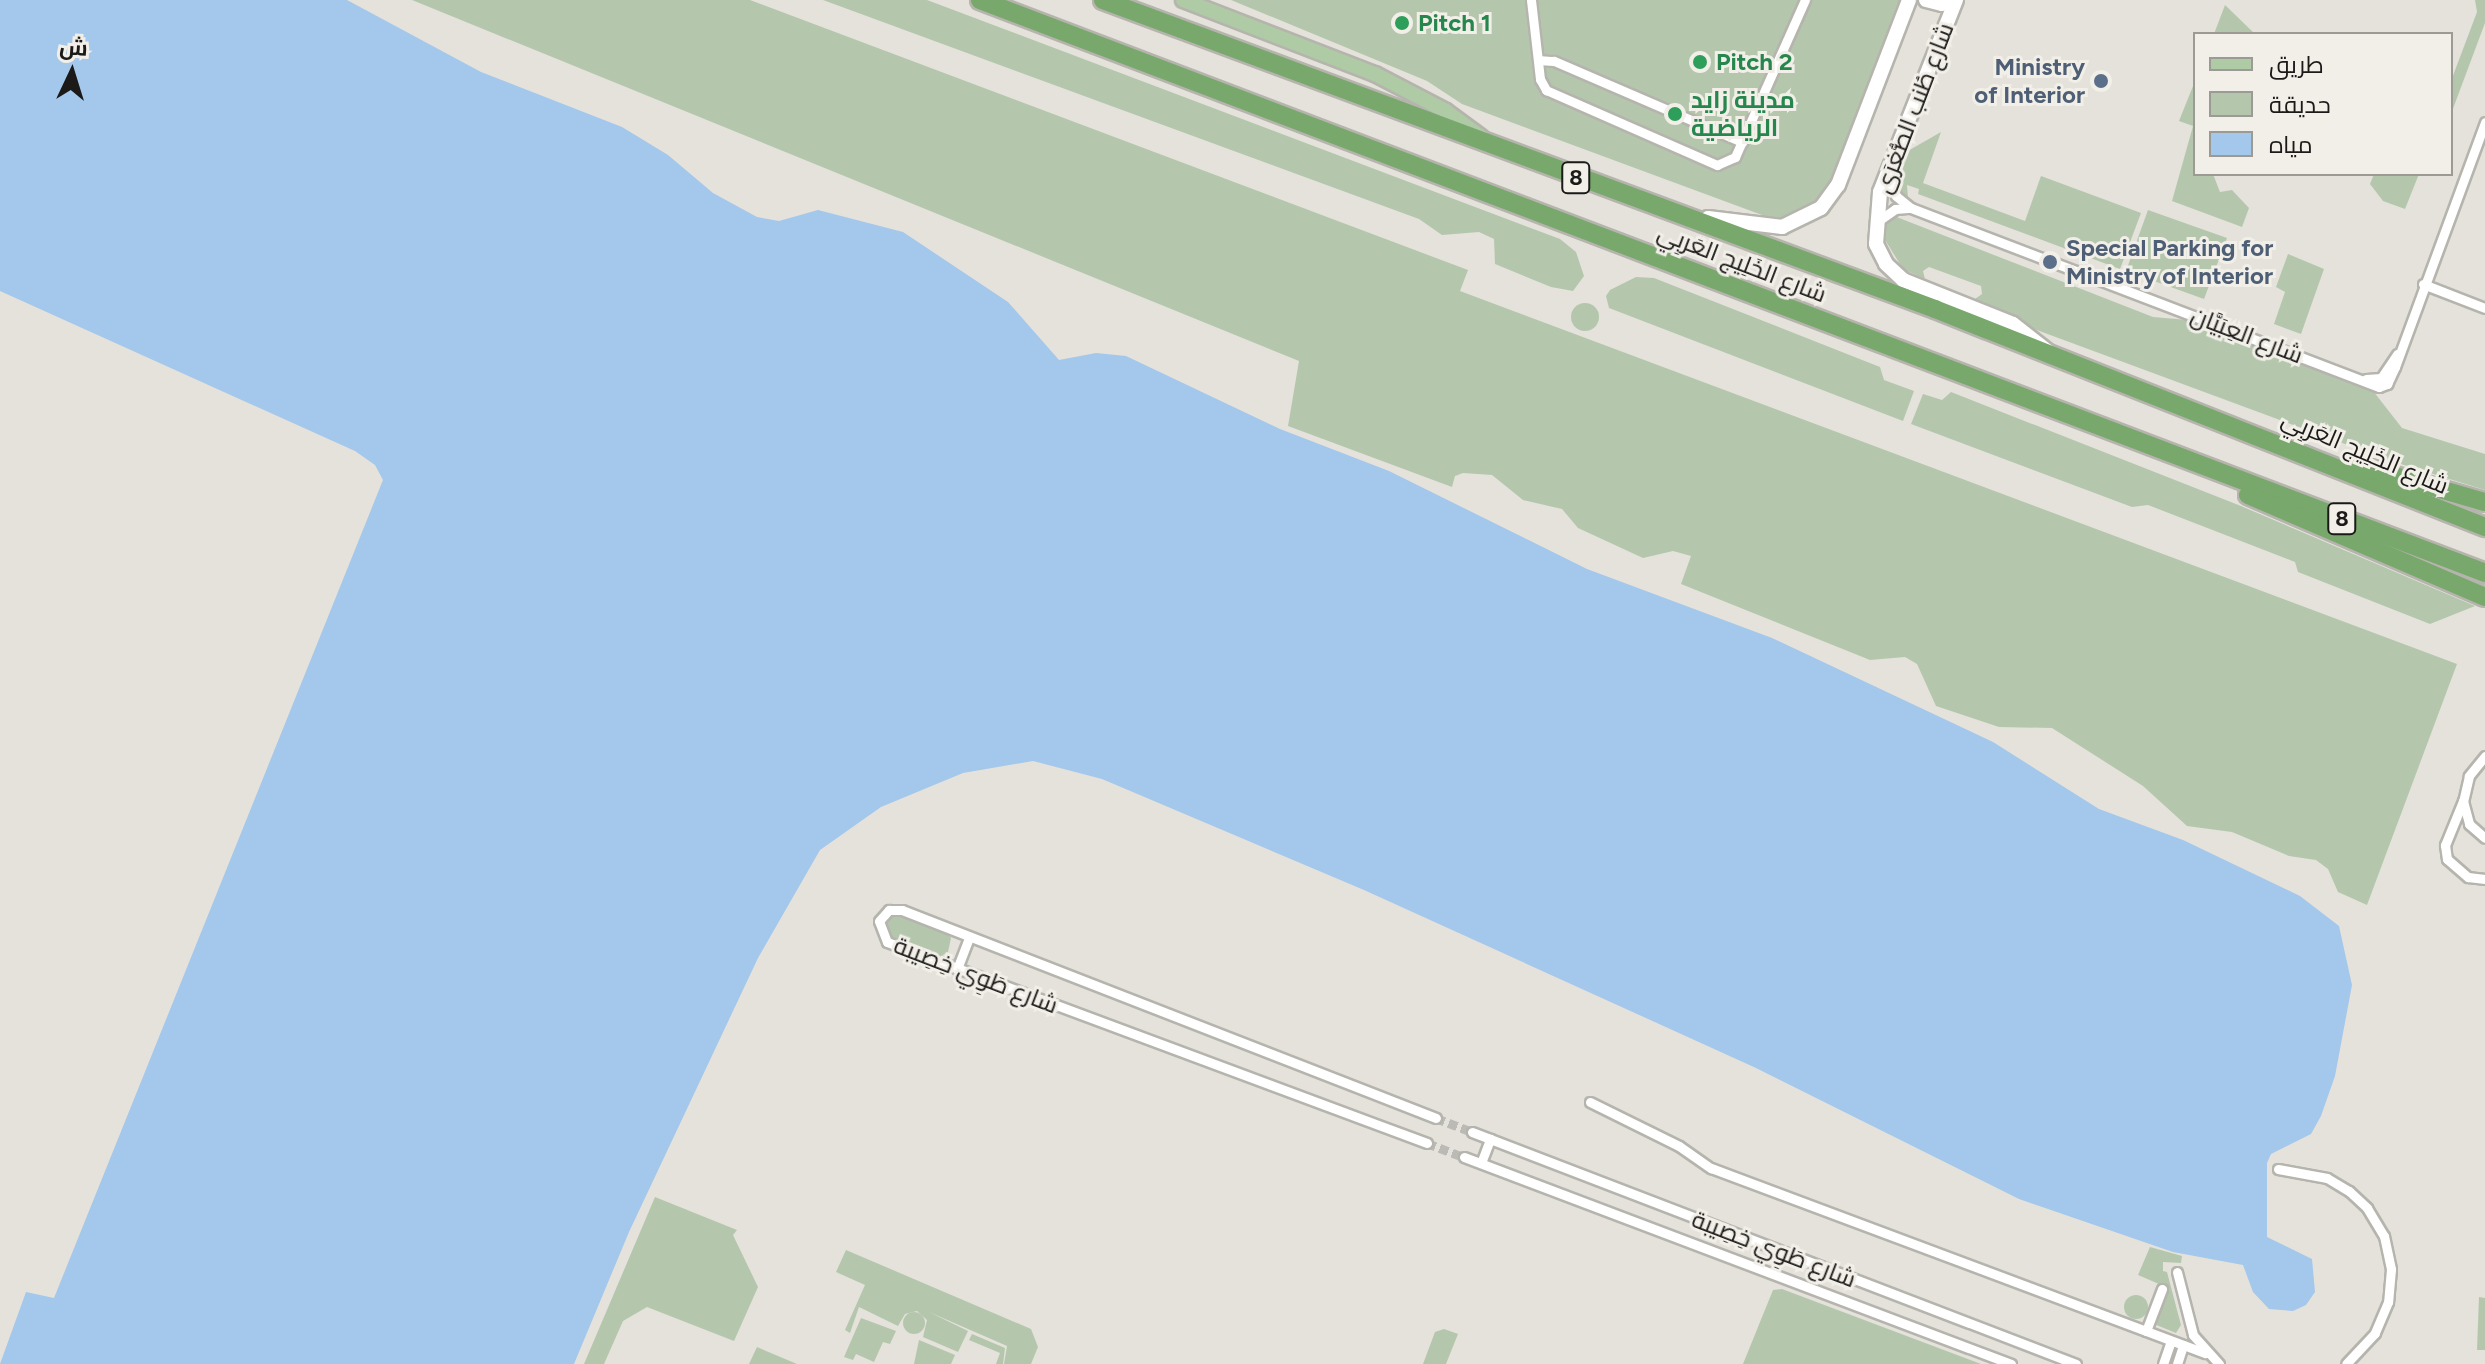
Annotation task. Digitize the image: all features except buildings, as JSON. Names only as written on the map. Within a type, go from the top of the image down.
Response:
[{"type":"highway","name":"شارع الخَلِيج العَربِي","points":[[980,0],[2485,573]]},
{"type":"highway","name":"شارع الخَلِيج العَربِي","points":[[1103,0],[2050,353],[2322,458],[2485,527]]},
{"type":"highway","points":[[2322,458],[2485,502]]},
{"type":"highway","points":[[2198,464],[2250,496],[2485,597]]},
{"type":"main road","points":[[1183,0],[1375,74],[1458,118],[1489,146]]},
{"type":"street","points":[[1531,0],[1541,83],[1550,93],[1713,164],[1733,160],[1805,0]]},
{"type":"street","name":"شارع طُنب الصُّغرَى","points":[[1669,211],[1767,228],[1796,223],[1821,208],[1838,185],[1909,0]]},
{"type":"street","points":[[1926,0],[1942,4],[1954,0]]},
{"type":"street","name":"شارع طُنب الصُّغرَى","points":[[1874,229],[1888,171],[1954,0]]},
{"type":"street","points":[[1538,60],[1554,61],[1742,142]]},
{"type":"street","name":"شارع العِبَيَّان","points":[[1911,208],[2358,378],[2381,378],[2397,354],[2485,124]]},
{"type":"street","points":[[1888,171],[1896,196],[1911,208]]},
{"type":"street","points":[[1911,208],[1888,212],[1874,229],[1882,258],[1903,280],[2013,324],[2050,353]]},
{"type":"street","points":[[2423,284],[2485,308]]},
{"type":"street","points":[[2485,756],[2469,776],[2463,801],[2445,845],[2447,859],[2468,877],[2485,879]]},
{"type":"street","points":[[2463,801],[2469,824],[2485,838]]},
{"type":"street","name":"شارع طَوِي خِصِيبة","points":[[1427,1143],[887,942],[879,931],[881,918],[889,910],[902,910],[1436,1118]]},
{"type":"street","points":[[957,969],[969,937]]},
{"type":"street","points":[[1590,1102],[1679,1146],[1711,1168],[2205,1353],[2219,1364]]},
{"type":"street","name":"شارع طَوِي خِصِيبة","points":[[1472,1132],[2076,1364]]},
{"type":"street","points":[[1481,1163],[1490,1139]]},
{"type":"street","name":"شارع طَوِي خِصِيبة","points":[[1464,1157],[2011,1364]]},
{"type":"street","points":[[2278,1169],[2315,1174],[2349,1191],[2367,1208],[2384,1236],[2391,1269],[2388,1302],[2375,1333],[2346,1364]]},
{"type":"street","points":[[2177,1272],[2184,1315],[2205,1353]]},
{"type":"street","points":[[2146,1331],[2162,1289]]},
{"type":"street","points":[[2163,1364],[2171,1341]]},
{"type":"street","points":[[2177,1364],[2183,1345]]},
{"type":"green space","points":[[412,0],[750,0],[1468,270],[1460,291],[2457,664],[2367,905],[2338,892],[2328,869],[2316,860],[2289,856],[2232,832],[2187,826],[2143,786],[2052,728],[1999,727],[1936,706],[1917,664],[1905,657],[1870,660],[1681,584],[1691,556],[1673,551],[1643,558],[1578,528],[1562,509],[1523,500],[1492,475],[1463,473],[1455,476],[1452,487],[1288,426],[1299,361]]},
{"type":"green space","points":[[823,0],[927,0],[1560,239],[1576,252],[1584,276],[1573,291],[1551,287],[1495,264],[1494,239],[1479,232],[1442,235],[1419,219]]},
{"type":"green space","name":"مدينة زايد الرياضية","points":[[1231,0],[1901,0],[1825,195],[1800,217],[1768,223],[1762,215],[1462,104],[1427,81]]},
{"type":"green space","points":[[2475,0],[2485,0],[2485,23],[2453,109],[2453,76],[2477,12]]},
{"type":"green space","points":[[2225,5],[2253,32],[2215,32]]},
{"type":"green space","points":[[2193,86],[2193,126],[2179,121]]},
{"type":"green space","points":[[2193,126],[2193,176],[2214,176],[2220,192],[2232,190],[2249,208],[2242,227],[2172,201]]},
{"type":"green space","points":[[1941,132],[1923,183],[2025,221],[2041,176],[2141,213],[2120,269],[1918,194],[1919,189],[1907,185],[1908,198],[1897,181],[1906,152]]},
{"type":"green space","points":[[2373,176],[2418,176],[2405,209],[2383,201],[2370,184]]},
{"type":"green space","points":[[2148,210],[2227,238],[2204,299],[2126,271]]},
{"type":"green space","points":[[1894,216],[2153,317],[2188,320],[2370,387],[2402,428],[2485,454],[2485,490],[2391,461],[1988,312],[1975,299],[1982,294],[1981,286],[1929,267],[1923,271],[1925,279],[1903,269],[1882,235],[1886,219]]},
{"type":"green space","points":[[2288,254],[2324,269],[2301,334],[2274,324],[2285,292],[2276,287]]},
{"type":"green space","points":[[1636,277],[1654,278],[1880,367],[1884,380],[1914,391],[1903,421],[1609,308],[1606,296],[1610,290]]},
{"type":"green space","points":[[1585,303],[1595,307],[1599,317],[1595,327],[1585,331],[1575,327],[1571,317],[1575,307]]},
{"type":"green space","points":[[1951,392],[2241,506],[2475,606],[2430,624],[2298,572],[2295,562],[2148,505],[2132,507],[1911,424],[1923,394],[1942,400]]},
{"type":"green space","points":[[898,912],[945,930],[951,938],[948,952],[939,957],[888,938],[885,919]]},
{"type":"green space","points":[[655,1197],[737,1230],[733,1235],[758,1287],[734,1341],[647,1307],[623,1321],[604,1364],[584,1364]]},
{"type":"green space","points":[[2150,1247],[2182,1256],[2181,1263],[2163,1262],[2163,1271],[2167,1272],[2181,1325],[2176,1333],[2154,1324],[2166,1287],[2138,1275]]},
{"type":"green space","points":[[846,1250],[1031,1329],[1038,1347],[1031,1364],[1004,1364],[1007,1346],[929,1312],[968,1331],[958,1352],[923,1337],[927,1320],[917,1311],[905,1314],[898,1326],[859,1307],[850,1333],[845,1330],[865,1285],[836,1272]]},
{"type":"green space","points":[[1782,1289],[1981,1364],[1743,1364],[1773,1290]]},
{"type":"green space","points":[[2136,1295],[2145,1298],[2148,1307],[2145,1316],[2136,1319],[2127,1316],[2124,1307],[2127,1298]]},
{"type":"green space","points":[[2479,1297],[2485,1298],[2485,1350],[2477,1350]]},
{"type":"green space","points":[[914,1312],[922,1315],[925,1323],[922,1331],[914,1334],[906,1331],[903,1323],[906,1315]]},
{"type":"green space","points":[[861,1318],[896,1331],[890,1344],[883,1342],[874,1362],[856,1354],[853,1360],[844,1357]]},
{"type":"green space","points":[[1444,1329],[1458,1334],[1446,1364],[1423,1364],[1435,1332]]},
{"type":"green space","points":[[972,1334],[1005,1348],[1003,1364],[996,1364],[1000,1353],[969,1340]]},
{"type":"green space","points":[[919,1340],[955,1355],[951,1364],[914,1364]]},
{"type":"green space","points":[[757,1347],[797,1364],[749,1364]]},
{"type":"water","points":[[0,0],[347,0],[481,72],[622,127],[668,155],[713,193],[757,217],[779,221],[818,210],[903,232],[1008,302],[1059,360],[1096,353],[1126,356],[1280,429],[1389,471],[1587,569],[1772,638],[1993,742],[2099,809],[2183,840],[2300,896],[2339,926],[2352,985],[2335,1076],[2321,1116],[2311,1134],[2271,1154],[2267,1163],[2267,1237],[2312,1259],[2315,1292],[2306,1305],[2293,1311],[2269,1309],[2253,1292],[2243,1265],[2173,1252],[2019,1199],[1756,1068],[1364,890],[1102,779],[1033,761],[963,773],[881,807],[820,850],[758,958],[629,1232],[574,1364],[0,1364],[26,1292],[54,1298],[383,480],[375,465],[355,451],[0,291]]},
{"type":"tunnel","points":[[1436,1118],[1472,1132]]},
{"type":"tunnel","points":[[1427,1143],[1464,1157]]},
{"type":"place","name":"Pitch 1","points":[[1402,23]]},
{"type":"place","name":"Pitch 2","points":[[1700,62]]},
{"type":"place","name":"Ministry of Interior","points":[[2101,81]]},
{"type":"place","name":"مدينة زايد الرياضية","points":[[1675,114]]},
{"type":"place","name":"Special Parking for Ministry of Interior","points":[[2050,262]]}]
